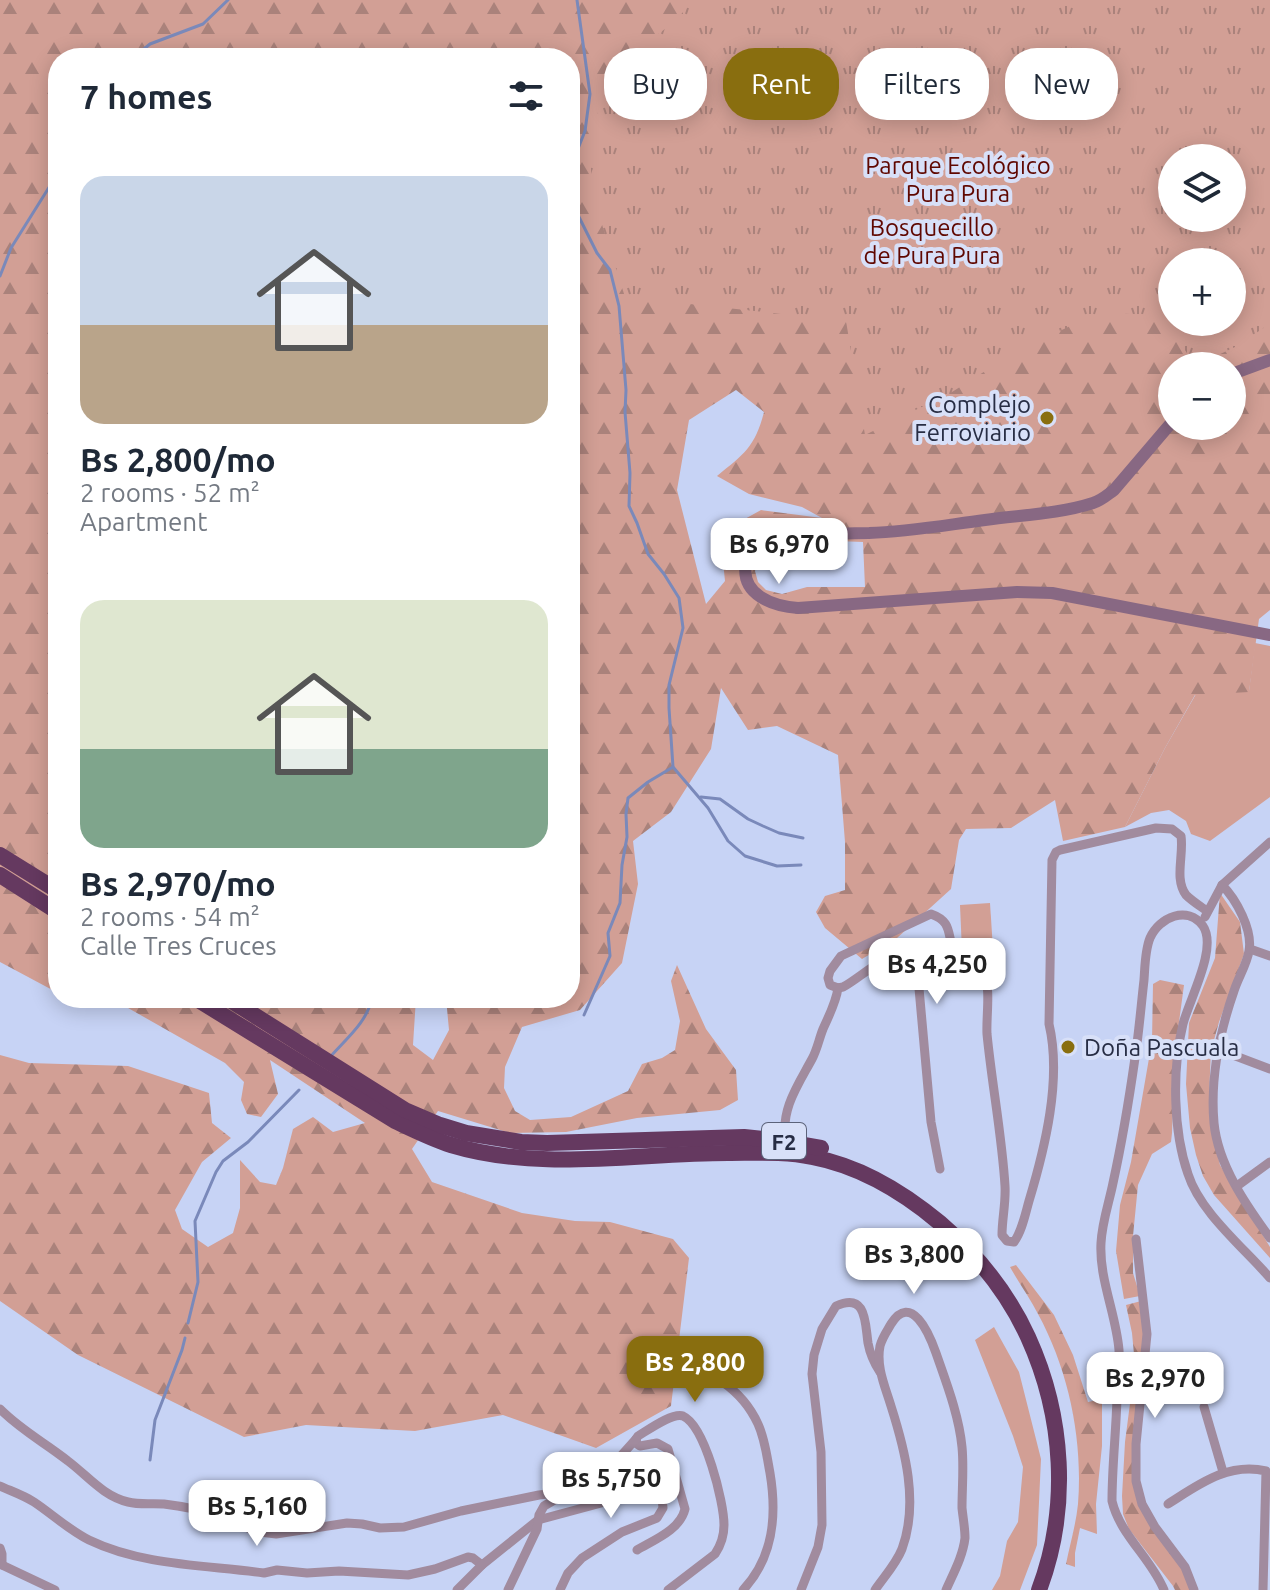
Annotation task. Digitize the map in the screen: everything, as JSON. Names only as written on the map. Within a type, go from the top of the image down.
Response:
[{"type":"highway","points":[[0,855],[48,885]]},
{"type":"highway","points":[[0,875],[48,906]]},
{"type":"highway","name":"F2","points":[[211,1008],[395,1121],[451,1145],[489,1154],[544,1160],[709,1153],[790,1154],[812,1157],[857,1171],[910,1200],[946,1228],[992,1277],[1023,1326],[1045,1380],[1056,1432],[1059,1474],[1054,1538],[1039,1590]]},
{"type":"highway","name":"F2","points":[[243,1008],[405,1110],[466,1133],[547,1143],[744,1137],[786,1141],[838,1153],[903,1183],[952,1221],[996,1268],[1020,1302],[1054,1377],[1067,1439],[1069,1473],[1063,1541],[1049,1590]]},
{"type":"street","points":[[1246,369],[1270,360]]},
{"type":"street","points":[[1158,438],[1114,490],[1093,503],[886,532],[773,531],[761,535],[753,545],[747,558],[747,581],[752,590],[777,606],[798,608],[1017,592],[1052,593],[1270,635]]},
{"type":"street","points":[[940,1169],[931,1122],[917,966],[914,960],[907,957],[889,959],[838,988],[830,985],[828,978],[841,956],[931,914],[939,916],[948,926],[957,955],[982,970],[1005,1187],[1002,1235],[1007,1241],[1014,1242],[1040,1160],[1053,1072],[1049,1024],[1054,855],[1060,850],[1156,828],[1172,829],[1181,836],[1181,887],[1207,911]]},
{"type":"street","points":[[1201,923],[1222,885],[1270,842]]},
{"type":"street","points":[[1222,885],[1241,910],[1250,949],[1234,989],[1217,1049],[1214,1125],[1223,1157],[1237,1186],[1270,1238]]},
{"type":"street","points":[[1164,1590],[1159,1577],[1124,1529],[1112,1501],[1119,1352],[1113,1310],[1103,1274],[1101,1242],[1129,1098],[1150,938],[1160,923],[1172,916],[1185,915],[1201,923],[1208,937],[1208,949],[1183,1026],[1179,1049],[1177,1125],[1183,1155],[1193,1187],[1207,1210],[1270,1278]]},
{"type":"street","points":[[1250,949],[1270,956]]},
{"type":"street","points":[[786,1141],[784,1130],[789,1104],[814,1056],[838,988]]},
{"type":"street","points":[[1217,1049],[1270,1069]]},
{"type":"street","points":[[1237,1186],[1270,1162]]},
{"type":"street","points":[[1136,1239],[1147,1334],[1136,1444],[1136,1481],[1142,1504],[1185,1567],[1194,1590]]},
{"type":"street","points":[[801,1590],[818,1547],[822,1525],[821,1452],[812,1374],[814,1355],[822,1329],[836,1306],[851,1302],[860,1306],[866,1318],[873,1363],[880,1372]]},
{"type":"street","points":[[875,1590],[901,1551],[909,1517],[905,1451],[880,1372],[880,1347],[893,1320],[901,1312],[916,1316],[931,1340],[962,1445],[965,1539],[946,1590]]},
{"type":"street","points":[[670,1362],[696,1367],[724,1383],[758,1425],[766,1450],[774,1498],[774,1519],[766,1555],[743,1590]]},
{"type":"street","points":[[1204,1407],[1223,1472]]},
{"type":"street","points":[[0,1409],[112,1496],[127,1502],[161,1504],[213,1514],[265,1533],[347,1523],[380,1528],[404,1527],[461,1511],[539,1495],[556,1493],[563,1496]]},
{"type":"street","points":[[508,1590],[537,1529],[544,1506],[611,1467],[638,1436],[679,1415],[685,1417],[700,1436],[708,1455],[724,1513],[724,1531],[715,1554],[668,1590]]},
{"type":"street","points":[[636,1439],[640,1446],[657,1443],[668,1449],[685,1509],[683,1516],[669,1531],[637,1550]]},
{"type":"street","points":[[1168,1504],[1223,1472],[1266,1471],[1263,1590]]},
{"type":"street","points":[[457,1590],[482,1565],[538,1520],[605,1502],[633,1486],[643,1484],[655,1488],[662,1497],[663,1508],[657,1518],[622,1532],[582,1558],[568,1573],[560,1590]]},
{"type":"street","points":[[0,1486],[31,1499],[90,1540],[162,1562],[264,1573],[277,1570],[396,1575],[435,1569],[465,1557],[473,1558],[482,1565]]},
{"type":"street","points":[[0,1548],[1,1564],[55,1590]]},
{"type":"green space","name":"Bosquecillo de Pura Pura","points":[[0,0],[1270,0],[1270,610],[1259,619],[1249,692],[1195,695],[1125,827],[1063,841],[1055,800],[1011,828],[966,829],[959,840],[951,889],[897,938],[862,959],[825,928],[816,912],[825,896],[845,890],[845,842],[838,755],[777,726],[748,730],[721,688],[711,749],[671,812],[633,841],[638,884],[622,963],[580,1010],[522,1027],[505,1067],[504,1088],[515,1111],[530,1120],[571,1117],[628,1091],[642,1064],[675,1050],[680,1021],[671,981],[677,965],[706,1029],[736,1070],[738,1100],[720,1110],[637,1118],[566,1132],[510,1133],[438,1111],[412,1149],[432,1182],[522,1213],[575,1221],[610,1222],[673,1239],[689,1258],[671,1406],[596,1448],[503,1415],[415,1431],[306,1425],[244,1437],[78,1355],[0,1301],[0,1055],[29,1063],[128,1066],[209,1093],[212,1123],[231,1138],[202,1162],[175,1210],[182,1229],[208,1247],[233,1233],[240,1208],[240,1160],[260,1182],[276,1185],[293,1129],[313,1117],[333,1132],[365,1123],[270,1060],[278,1094],[261,1117],[247,1114],[241,1100],[244,1082],[225,1063],[128,1008],[415,1008],[413,1045],[433,1060],[449,1030],[447,1008],[580,1008],[580,48],[48,48],[48,988],[0,962]],"holes":[[[736,390],[764,412],[757,434],[747,449],[717,476],[749,494],[802,507],[822,518],[761,510],[734,525],[722,552],[725,581],[706,604],[677,490],[689,420]],[[786,539],[863,542],[865,587],[807,587],[782,594],[766,590],[758,582],[755,571],[763,555]]]},
{"type":"green space","name":"Parque Ecológico Pura Pura","points":[[694,0],[1270,0],[1270,332],[1265,327],[1224,352],[1186,352],[1176,336],[1246,336],[1246,248],[1158,248],[1158,315],[1098,313],[1017,351],[952,392],[865,435],[846,321],[625,297],[592,193],[590,144],[599,106],[604,99],[604,120],[707,120],[707,48],[643,48],[675,21]]},
{"type":"green space","points":[[1255,643],[1270,646],[1270,797],[1210,841],[1191,834],[1186,821],[1169,810],[1151,813],[1125,827],[1196,694],[1249,691]]},
{"type":"green space","points":[[1220,893],[1240,922],[1244,954],[1211,1051],[1209,1096],[1213,1135],[1220,1165],[1270,1247],[1270,1258],[1214,1195],[1203,1176],[1190,1128],[1186,1084],[1189,1023],[1215,958]]},
{"type":"green space","points":[[990,903],[993,949],[962,951],[960,905]]},
{"type":"green space","points":[[1160,980],[1184,985],[1175,1052],[1171,1142],[1152,1154],[1138,1185],[1133,1273],[1140,1296],[1124,1299],[1116,1251],[1120,1205],[1131,1162],[1152,1041],[1153,984]]},
{"type":"green space","points":[[1016,1265],[1054,1315],[1073,1355],[1088,1402],[1102,1399],[1097,1534],[1080,1528],[1075,1567],[1066,1564],[1077,1512],[1079,1480],[1072,1406],[1049,1336],[1010,1267]]},
{"type":"green space","points":[[1145,1300],[1139,1492],[1195,1590],[1175,1590],[1129,1529],[1123,1514],[1125,1442],[1135,1365],[1126,1305]]},
{"type":"green space","points":[[994,1327],[1019,1372],[1041,1459],[1037,1545],[1020,1590],[992,1590],[1000,1576],[1007,1541],[1018,1522],[1023,1467],[975,1340]]},
{"type":"waterway","points":[[145,48],[203,24],[228,0]]},
{"type":"waterway","points":[[577,0],[590,94],[585,131],[580,144]]},
{"type":"waterway","points":[[0,276],[11,248],[48,189]]},
{"type":"waterway","points":[[580,219],[597,253],[610,270],[619,306],[626,390],[629,506],[648,554],[679,598],[683,628],[669,685],[673,767],[708,808],[728,841],[745,856],[777,866],[801,865]]},
{"type":"waterway","points":[[584,1015],[610,956],[608,933],[620,903],[628,798],[673,767]]},
{"type":"waterway","points":[[701,797],[720,799],[748,819],[779,833],[803,838]]},
{"type":"waterway","points":[[331,1056],[361,1022],[368,1008]]},
{"type":"waterway","points":[[188,1323],[198,1282],[195,1221],[216,1172],[223,1161],[248,1142],[299,1090]]},
{"type":"waterway","points":[[150,1460],[155,1420],[185,1338]]},
{"type":"place","name":"Complejo Ferroviario","points":[[1047,418]]},
{"type":"place","name":"Doña Pascuala","points":[[1068,1047]]}]
